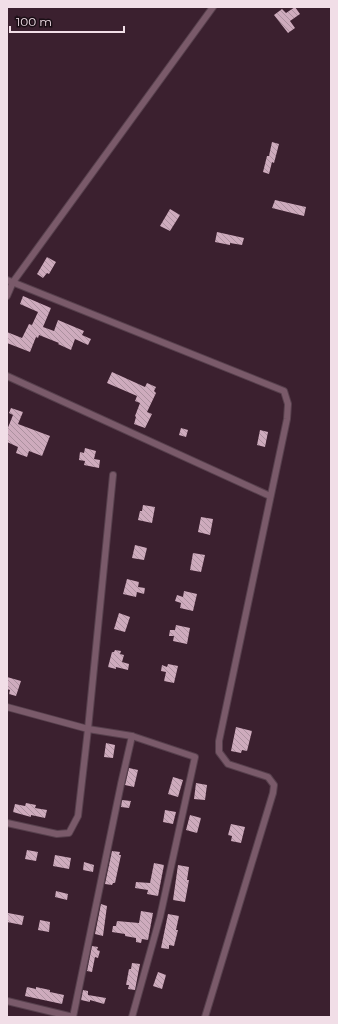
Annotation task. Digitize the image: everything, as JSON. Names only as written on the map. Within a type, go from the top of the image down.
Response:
[{"type":"street","points":[[7,296],[10,281],[213,7]]},
{"type":"street","points":[[10,281],[284,390],[288,404],[287,419],[219,741],[219,752],[228,764],[268,777],[274,785],[273,793],[205,1017]]},
{"type":"street","points":[[7,376],[270,496]]},
{"type":"street","points":[[7,823],[57,834],[69,833],[78,816],[113,474]]},
{"type":"street","points":[[7,707],[88,728],[132,736],[195,757],[160,917],[132,1017]]},
{"type":"street","points":[[7,1002],[73,1017],[132,736]]},
{"type":"building","points":[[295,7],[300,14],[290,21],[295,28],[288,33],[274,15],[282,9],[286,13]]},
{"type":"building","points":[[272,142],[279,144],[274,163],[272,162],[269,174],[263,172]]},
{"type":"building","points":[[275,200],[306,207],[304,216],[272,208]]},
{"type":"building","points":[[170,209],[180,215],[170,231],[160,226]]},
{"type":"building","points":[[217,232],[244,238],[242,245],[230,243],[230,245],[215,242]]},
{"type":"building","points":[[47,257],[56,262],[49,274],[47,273],[43,278],[37,274]]},
{"type":"building","points":[[23,296],[51,308],[43,327],[54,331],[58,320],[84,331],[82,335],[91,339],[88,345],[75,339],[71,350],[58,344],[59,343],[39,335],[38,338],[36,337],[30,352],[7,343],[7,332],[22,338],[29,324],[32,325],[38,312],[20,304]]},
{"type":"building","points":[[112,372],[145,387],[147,383],[156,387],[154,391],[156,393],[147,412],[152,414],[145,428],[134,424],[135,416],[140,403],[135,401],[137,396],[107,383]]},
{"type":"building","points":[[11,408],[23,412],[18,424],[50,436],[42,456],[29,451],[27,457],[16,453],[18,447],[7,442],[7,430],[13,415],[9,413]]},
{"type":"building","points":[[181,428],[188,430],[186,437],[179,435]]},
{"type":"building","points":[[260,430],[268,432],[265,447],[257,445]]},
{"type":"building","points":[[85,448],[96,451],[94,459],[100,460],[99,468],[84,465],[85,461],[79,460],[80,452],[84,453]]},
{"type":"building","points":[[143,505],[155,507],[152,523],[138,520]]},
{"type":"building","points":[[201,517],[213,519],[210,535],[198,532]]},
{"type":"building","points":[[135,545],[147,548],[144,560],[132,558]]},
{"type":"building","points":[[193,553],[205,555],[201,572],[190,570]]},
{"type":"building","points":[[127,579],[139,582],[138,587],[145,588],[144,594],[137,592],[136,597],[123,594]]},
{"type":"building","points":[[184,591],[197,594],[193,611],[180,608],[181,603],[175,601],[177,595],[183,597]]},
{"type":"building","points":[[119,613],[130,617],[125,632],[114,629]]},
{"type":"building","points":[[176,625],[190,628],[187,644],[173,641],[174,636],[169,636],[170,630],[175,630]]},
{"type":"building","points":[[115,650],[121,651],[120,654],[124,655],[122,662],[129,664],[128,670],[108,667],[112,652]]},
{"type":"building","points":[[168,664],[178,666],[174,683],[164,681],[166,672],[161,671],[162,665],[167,667]]},
{"type":"building","points":[[7,677],[21,681],[16,696],[9,694],[10,690],[7,689]]},
{"type":"building","points":[[236,727],[252,731],[247,751],[242,750],[241,753],[231,751]]},
{"type":"building","points":[[106,743],[115,745],[113,758],[104,757]]},
{"type":"building","points":[[129,768],[138,770],[134,787],[125,785]]},
{"type":"building","points":[[173,777],[183,780],[178,797],[168,794]]},
{"type":"building","points":[[196,783],[207,785],[205,800],[194,799]]},
{"type":"building","points":[[122,800],[131,801],[129,808],[121,807]]},
{"type":"building","points":[[26,803],[36,805],[35,808],[47,810],[45,818],[31,815],[31,817],[13,812],[15,804],[25,806]]},
{"type":"building","points":[[165,810],[176,812],[173,824],[163,822]]},
{"type":"building","points":[[190,815],[201,818],[197,833],[186,830]]},
{"type":"building","points":[[231,824],[245,827],[241,843],[231,841],[232,836],[228,835]]},
{"type":"building","points":[[27,850],[38,852],[36,861],[25,859]]},
{"type":"building","points":[[112,851],[120,852],[119,855],[121,855],[115,883],[112,885],[105,884]]},
{"type":"building","points":[[55,855],[71,858],[69,869],[53,866]]},
{"type":"building","points":[[84,862],[94,865],[93,872],[83,870]]},
{"type":"building","points":[[154,863],[164,865],[158,896],[147,894],[148,890],[135,888],[136,882],[150,883]]},
{"type":"building","points":[[178,865],[189,867],[187,880],[189,880],[185,902],[173,900]]},
{"type":"building","points":[[56,891],[68,894],[67,900],[55,897]]},
{"type":"building","points":[[101,904],[107,906],[103,936],[95,934]]},
{"type":"building","points":[[141,911],[153,913],[148,940],[142,939],[141,943],[136,942],[136,938],[125,936],[125,934],[112,932],[113,926],[116,926],[117,921],[139,923]]},
{"type":"building","points":[[8,913],[24,916],[22,925],[7,922]]},
{"type":"building","points":[[168,914],[179,916],[176,930],[178,930],[174,946],[169,945],[169,949],[161,948]]},
{"type":"building","points":[[40,920],[50,922],[49,932],[38,930]]},
{"type":"building","points":[[92,946],[98,947],[97,950],[100,951],[98,958],[95,957],[92,972],[87,971]]},
{"type":"building","points":[[132,963],[140,964],[135,990],[128,989],[129,985],[126,985],[129,969],[131,969]]},
{"type":"building","points":[[158,972],[166,975],[162,989],[153,986]]},
{"type":"building","points":[[27,987],[50,990],[50,992],[64,995],[62,1004],[25,996]]},
{"type":"building","points":[[83,990],[88,991],[88,995],[106,998],[104,1004],[90,1000],[90,1002],[81,1000]]}]
